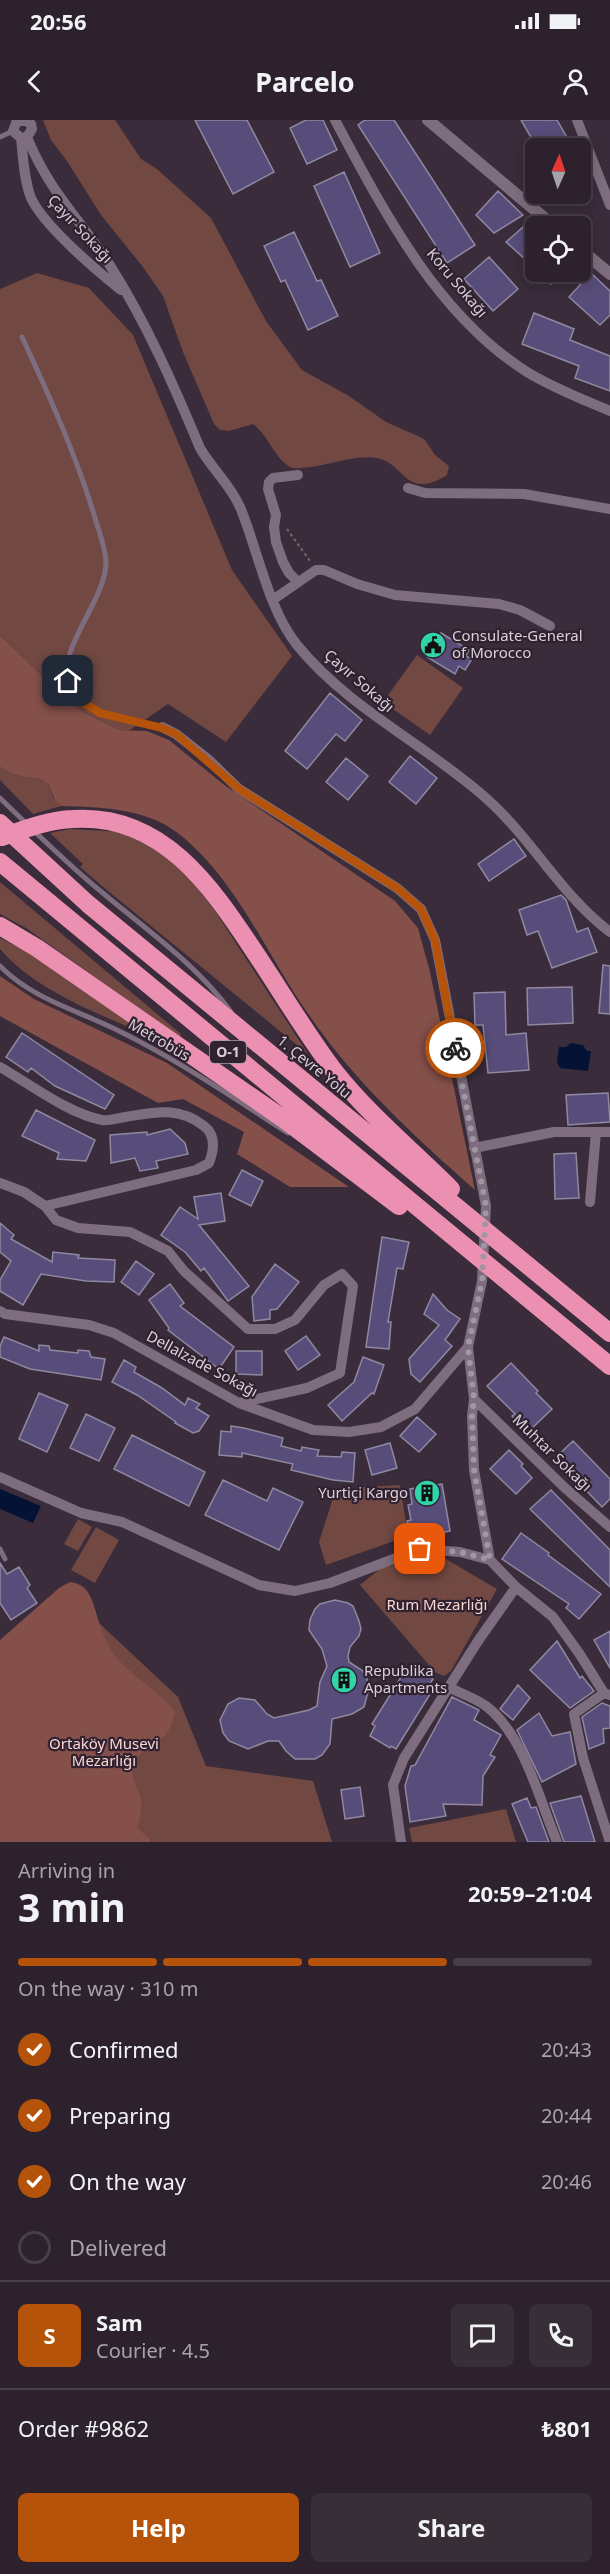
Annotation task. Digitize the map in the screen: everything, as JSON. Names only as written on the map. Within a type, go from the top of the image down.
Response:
[{"type":"highway","points":[[0,829],[73,819],[100,820],[129,827],[177,854],[206,883],[236,924],[336,1073],[464,1202],[480,1226]]},
{"type":"highway","name":"1. Çevre Yolu","points":[[0,829],[32,841],[88,904],[610,1333]]},
{"type":"highway","name":"O-1","points":[[0,862],[610,1366]]},
{"type":"highway","points":[[0,926],[37,948],[285,1120],[410,1214],[457,1241]]},
{"type":"street","points":[[23,120],[31,124],[32,129],[21,136],[16,123],[23,120]]},
{"type":"street","name":"Koru Sokağı","points":[[335,120],[402,238],[434,283],[464,318],[498,350],[528,372],[610,411]]},
{"type":"street","points":[[428,120],[542,216]]},
{"type":"street","points":[[577,120],[610,205]]},
{"type":"street","name":"Çayır Sokağı","points":[[21,136],[32,198],[44,217],[93,268],[126,294]]},
{"type":"street","name":"Çayır Sokağı","points":[[21,136],[55,193],[111,267],[154,343],[200,448],[208,462],[229,486],[239,506],[282,620],[297,645],[330,679],[396,733],[459,775],[489,800],[580,904],[610,932]]},
{"type":"street","points":[[591,256],[608,268]]},
{"type":"street","points":[[298,475],[273,478],[269,482],[268,489],[276,515],[274,527],[276,542],[286,567],[298,582]]},
{"type":"street","points":[[408,489],[425,493],[524,494],[610,509]]},
{"type":"street","points":[[274,599],[316,570],[395,595],[499,604],[520,610],[550,626]]},
{"type":"street","points":[[162,728],[176,734],[209,760],[239,789],[397,888],[421,909],[435,940],[486,1206],[482,1281],[468,1347],[474,1399],[472,1416],[474,1470],[490,1560]]},
{"type":"street","points":[[0,1067],[79,1113],[104,1121],[176,1111],[193,1117],[208,1129],[214,1148],[209,1163],[196,1170],[45,1206]]},
{"type":"street","points":[[474,1148],[554,1132],[610,1132]]},
{"type":"street","points":[[590,1202],[596,1132]]},
{"type":"street","points":[[0,1182],[24,1192],[45,1206],[56,1220],[78,1228],[130,1232],[168,1251],[184,1270],[248,1329],[275,1329],[295,1320],[324,1284],[342,1274],[353,1286],[340,1373],[307,1388],[239,1402]]},
{"type":"street","name":"Dellalzade Sokağı","points":[[0,1311],[89,1325],[114,1333],[239,1402],[313,1430],[349,1432],[381,1427],[415,1409],[468,1347]]},
{"type":"street","name":"Muhtar Sokağı","points":[[474,1399],[565,1488],[610,1527]]},
{"type":"street","points":[[0,1477],[81,1513],[122,1522],[259,1585],[295,1591],[330,1583],[420,1549],[460,1552],[490,1560],[516,1587],[553,1617],[607,1694],[574,1714],[582,1758],[610,1842]]},
{"type":"street","points":[[401,1842],[393,1785],[404,1758],[448,1687],[516,1587]]},
{"type":"street","points":[[448,1687],[485,1706],[504,1725],[521,1752],[557,1842]]},
{"type":"lane","points":[[0,137],[21,136]]},
{"type":"lane","points":[[22,337],[88,494],[106,562],[100,586],[66,662],[68,681],[81,701],[100,713],[162,728]]},
{"type":"lane","points":[[0,798],[19,816],[32,841]]},
{"type":"lane","name":"Metrobüs","points":[[0,966],[12,979],[45,998],[116,1029],[172,1060],[292,1136]]},
{"type":"lane","points":[[301,1141],[365,1181]]},
{"type":"lane","points":[[0,1549],[5,1560]]},
{"type":"path","points":[[276,515],[316,570]]},
{"type":"green space","points":[[43,120],[115,120],[141,159],[157,169],[211,218],[266,321],[302,370],[349,396],[386,422],[425,440],[435,455],[449,466],[447,475],[433,482],[422,484],[407,478],[386,461],[366,457],[313,467],[292,468],[281,459],[253,424],[229,431],[220,430],[214,424],[183,352],[163,296],[101,215],[51,140]]},
{"type":"green space","points":[[37,273],[89,288],[133,335],[232,570],[292,656],[226,742],[168,704],[130,730],[119,730],[75,708],[0,635],[0,289]]},
{"type":"green space","points":[[0,635],[75,708],[119,730],[147,731],[169,740],[223,784],[395,901],[418,928],[430,972],[475,1190],[408,1129],[346,1063],[309,1015],[235,896],[200,853],[179,834],[166,825],[138,814],[107,808],[61,806],[55,800],[48,784],[40,779],[15,775],[0,767]]},
{"type":"green space","points":[[417,655],[463,688],[430,735],[383,702]]},
{"type":"green space","points":[[0,767],[15,775],[40,779],[48,784],[53,797],[61,806],[33,814],[0,780]]},
{"type":"green space","points":[[70,829],[124,832],[152,845],[180,866],[215,911],[308,1054],[80,867],[83,864],[50,833]]},
{"type":"green space","points":[[0,882],[181,1034],[180,1037],[26,928],[0,914]]},
{"type":"green space","points":[[0,938],[38,957],[151,1037],[70,1001],[32,978],[0,949]]},
{"type":"green space","points":[[0,976],[34,999],[167,1063],[349,1187],[290,1187],[237,1154],[244,1132],[183,1099],[158,1103],[0,1016]]},
{"type":"green space","points":[[400,1485],[408,1536],[326,1565],[319,1542],[334,1495],[364,1487]]},
{"type":"green space","points":[[78,1519],[92,1527],[78,1551],[64,1544]]},
{"type":"green space","points":[[96,1527],[119,1540],[95,1583],[71,1570]]},
{"type":"green space","name":"Rum Mezarlığı","points":[[439,1555],[497,1589],[451,1671],[444,1676],[435,1672],[360,1585],[381,1568]]},
{"type":"green space","name":"Ortaköy Musevi Mezarlığı","points":[[70,1582],[80,1585],[89,1593],[100,1625],[114,1654],[128,1670],[161,1696],[175,1712],[167,1732],[138,1757],[133,1769],[141,1804],[137,1828],[150,1839],[150,1842],[0,1842],[0,1640],[59,1588]]},
{"type":"green space","name":"Ortaköy Musevi Mezarlığı","points":[[99,1623],[178,1697],[206,1766],[313,1781],[332,1842],[0,1842]]},
{"type":"green space","points":[[506,1809],[516,1842],[412,1842],[409,1828]]},
{"type":"water","points":[[571,1043],[583,1045],[587,1051],[591,1051],[588,1071],[560,1068],[557,1062],[559,1047],[566,1047]]},
{"type":"water","points":[[0,1489],[41,1506],[33,1523],[0,1509]]},
{"type":"building","points":[[195,120],[247,120],[274,172],[233,194]]},
{"type":"building","points":[[306,120],[323,120],[337,150],[307,164],[290,128]]},
{"type":"building","points":[[365,120],[394,120],[475,245],[447,263],[358,125]]},
{"type":"building","points":[[521,120],[557,120],[567,138],[531,138]]},
{"type":"building","points":[[344,172],[380,253],[350,267],[314,186]]},
{"type":"building","points":[[498,191],[523,215],[494,233],[476,215]]},
{"type":"building","points":[[525,225],[525,259],[506,242]]},
{"type":"building","points":[[294,232],[317,281],[321,280],[338,316],[308,330],[285,280],[281,282],[264,246]]},
{"type":"building","points":[[489,257],[518,289],[493,311],[464,279]]},
{"type":"building","points":[[591,273],[610,291],[610,315],[600,325],[569,297],[583,282],[591,282]]},
{"type":"building","points":[[534,313],[574,329],[570,340],[610,356],[610,391],[575,378],[579,366],[522,344]]},
{"type":"building","points":[[441,633],[469,650],[466,656],[472,659],[465,670],[459,666],[455,674],[427,657],[432,650],[425,646],[431,635],[438,639]]},
{"type":"building","points":[[330,693],[362,720],[345,741],[336,734],[307,769],[285,751]]},
{"type":"building","points":[[410,756],[437,778],[416,804],[389,782]]},
{"type":"building","points":[[346,758],[368,776],[348,800],[326,782]]},
{"type":"building","points":[[514,839],[526,856],[489,881],[478,864]]},
{"type":"building","points":[[561,895],[566,900],[577,932],[588,928],[597,952],[552,968],[538,931],[527,935],[519,910]]},
{"type":"building","points":[[603,965],[610,966],[610,1014],[599,1013]]},
{"type":"building","points":[[572,987],[573,1023],[528,1025],[527,988]]},
{"type":"building","points":[[505,992],[506,1035],[526,1033],[529,1070],[488,1073],[483,1025],[475,1025],[474,993]]},
{"type":"building","points":[[22,1033],[114,1095],[105,1109],[55,1086],[31,1068],[28,1072],[6,1057]]},
{"type":"building","points":[[608,1093],[610,1122],[568,1125],[566,1095]]},
{"type":"building","points":[[36,1110],[95,1140],[86,1161],[57,1159],[59,1153],[22,1136]]},
{"type":"building","points":[[170,1129],[185,1143],[188,1154],[156,1161],[158,1168],[140,1171],[135,1158],[111,1163],[110,1135],[147,1132],[147,1135]]},
{"type":"building","points":[[576,1153],[579,1198],[555,1199],[554,1154]]},
{"type":"building","points":[[242,1170],[263,1181],[251,1206],[229,1195]]},
{"type":"building","points":[[221,1193],[225,1221],[199,1225],[249,1286],[228,1301],[204,1268],[201,1271],[185,1252],[161,1235],[180,1207],[198,1219],[194,1197]]},
{"type":"building","points":[[0,1223],[14,1235],[11,1239],[52,1262],[53,1252],[79,1255],[78,1258],[115,1260],[114,1282],[86,1281],[41,1274],[23,1305],[0,1291],[0,1280],[11,1261],[0,1252]]},
{"type":"building","points":[[382,1237],[409,1242],[403,1269],[397,1268],[388,1322],[391,1322],[389,1349],[366,1347]]},
{"type":"building","points":[[136,1261],[154,1274],[139,1295],[121,1282]]},
{"type":"building","points":[[275,1264],[299,1282],[277,1309],[270,1310],[270,1319],[254,1321],[252,1297]]},
{"type":"building","points":[[170,1284],[184,1303],[180,1306],[234,1347],[219,1369],[168,1330],[169,1328],[149,1300]]},
{"type":"building","points":[[433,1294],[447,1310],[460,1319],[445,1340],[452,1346],[420,1382],[411,1374],[409,1359],[439,1325],[424,1314]]},
{"type":"building","points":[[306,1336],[320,1355],[298,1370],[285,1351]]},
{"type":"building","points":[[4,1337],[39,1351],[39,1345],[49,1346],[50,1350],[78,1353],[78,1350],[89,1351],[91,1357],[105,1359],[101,1380],[30,1369],[0,1357],[0,1346]]},
{"type":"building","points":[[236,1351],[262,1351],[262,1375],[236,1374]]},
{"type":"building","points":[[363,1357],[384,1365],[374,1394],[372,1393],[342,1421],[328,1405],[354,1382]]},
{"type":"building","points":[[124,1360],[136,1367],[134,1372],[185,1405],[188,1398],[200,1404],[196,1408],[209,1416],[199,1431],[193,1433],[175,1423],[137,1395],[112,1382]]},
{"type":"building","points":[[511,1363],[552,1409],[528,1432],[512,1416],[515,1414],[487,1386]]},
{"type":"building","points":[[39,1393],[68,1405],[47,1452],[19,1439]]},
{"type":"building","points":[[86,1414],[115,1428],[99,1461],[70,1448]]},
{"type":"building","points":[[417,1417],[436,1434],[419,1452],[400,1436]]},
{"type":"building","points":[[231,1426],[283,1438],[281,1446],[301,1451],[302,1447],[319,1450],[317,1456],[341,1457],[342,1452],[355,1453],[353,1482],[333,1480],[291,1470],[293,1464],[242,1453],[242,1457],[219,1455],[221,1431],[231,1432]]},
{"type":"building","points":[[132,1435],[205,1472],[189,1506],[114,1469]]},
{"type":"building","points":[[573,1441],[610,1479],[610,1499],[602,1507],[555,1458]]},
{"type":"building","points":[[390,1443],[397,1468],[372,1475],[365,1450]]},
{"type":"building","points":[[509,1450],[523,1464],[521,1466],[532,1478],[516,1494],[490,1469]]},
{"type":"building","points":[[223,1480],[267,1501],[273,1488],[303,1502],[279,1550],[205,1515]]},
{"type":"building","points":[[442,1484],[450,1531],[414,1539],[407,1521],[411,1520],[408,1505],[412,1504],[410,1489]]},
{"type":"building","points":[[551,1490],[610,1550],[610,1587],[530,1509]]},
{"type":"building","points":[[521,1533],[601,1594],[579,1619],[566,1608],[569,1604],[502,1559]]},
{"type":"building","points":[[0,1563],[7,1574],[19,1567],[30,1585],[27,1588],[37,1603],[11,1620],[0,1603]]},
{"type":"building","name":"Republika Apartments","points":[[335,1600],[353,1606],[359,1621],[361,1629],[359,1636],[350,1647],[348,1656],[349,1662],[363,1671],[367,1678],[368,1692],[364,1707],[352,1714],[332,1719],[330,1744],[322,1755],[315,1759],[295,1759],[279,1741],[268,1741],[248,1749],[229,1741],[223,1733],[220,1720],[228,1704],[239,1698],[255,1700],[267,1714],[274,1718],[317,1706],[320,1682],[327,1666],[322,1649],[309,1630],[310,1620],[320,1604]]},
{"type":"building","points":[[610,1631],[610,1668],[594,1640]]},
{"type":"building","points":[[557,1641],[580,1678],[582,1676],[594,1691],[570,1708],[530,1670]]},
{"type":"building","points":[[413,1666],[433,1679],[427,1688],[432,1691],[396,1749],[391,1746],[390,1748],[370,1736],[375,1726],[372,1724],[403,1674],[406,1677]]},
{"type":"building","points":[[518,1685],[530,1698],[513,1720],[500,1709]]},
{"type":"building","points":[[452,1697],[479,1710],[474,1720],[501,1735],[490,1755],[495,1757],[483,1776],[482,1805],[443,1804],[446,1816],[410,1822],[405,1786],[411,1766],[415,1765]]},
{"type":"building","points":[[602,1703],[610,1706],[610,1728],[603,1729],[604,1743],[589,1749],[582,1717]]},
{"type":"building","points":[[539,1713],[552,1736],[570,1732],[576,1764],[542,1782],[517,1730]]},
{"type":"building","points":[[360,1787],[364,1816],[345,1819],[341,1790]]},
{"type":"building","points":[[581,1796],[595,1842],[564,1842],[550,1803]]},
{"type":"building","points":[[527,1798],[531,1808],[536,1807],[549,1842],[528,1842],[512,1804]]},
{"type":"way so far","points":[[420,1549],[460,1552],[490,1560],[474,1470],[472,1416],[474,1399],[468,1347],[482,1281],[486,1206],[455,1048]]},
{"type":"place","name":"Consulate-General of Morocco","points":[[433,645]]},
{"type":"place","name":"Yurtiçi Kargo","points":[[427,1493]]},
{"type":"place","name":"Republika Apartments","points":[[344,1680]]},
{"type":"route","points":[[68,681],[81,701],[100,713],[162,728],[176,734],[209,760],[239,789],[397,888],[421,909],[435,940],[455,1048]]}]
